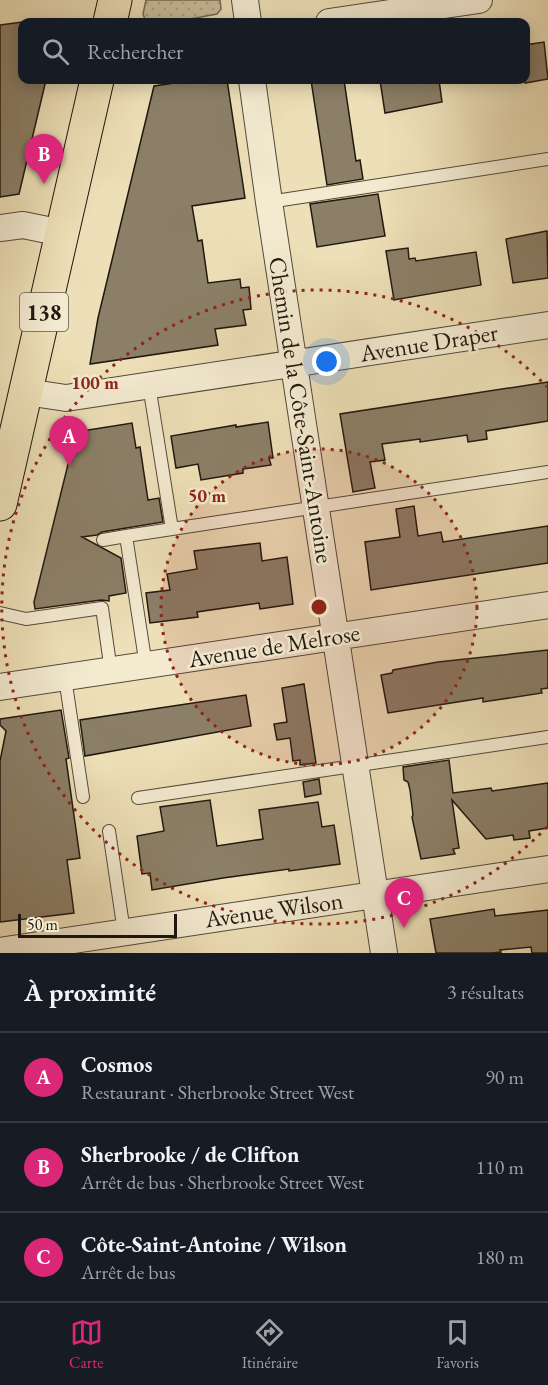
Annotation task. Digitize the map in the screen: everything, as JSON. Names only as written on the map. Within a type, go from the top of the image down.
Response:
[{"type":"main road","points":[[111,18],[115,0]]},
{"type":"main road","name":"138","points":[[2,486],[26,392],[96,84]]},
{"type":"street","points":[[245,0],[247,18]]},
{"type":"street","points":[[356,18],[479,0]]},
{"type":"street","name":"Chemin de la Côte-Saint-Antoine","points":[[253,84],[268,202],[317,507],[384,953]]},
{"type":"street","points":[[0,228],[23,225],[62,233]]},
{"type":"street","name":"Avenue Draper","points":[[26,392],[66,398],[548,325]]},
{"type":"street","name":"Avenue de Melrose","points":[[0,687],[548,605]]},
{"type":"street","name":"Avenue Wilson","points":[[0,951],[548,869]]},
{"type":"lane","points":[[268,202],[548,159]]},
{"type":"lane","points":[[150,385],[172,529]]},
{"type":"lane","points":[[103,540],[548,472]]},
{"type":"lane","points":[[126,536],[146,666]]},
{"type":"lane","points":[[0,613],[17,618],[33,619],[102,608],[111,671]]},
{"type":"lane","points":[[65,678],[83,797]]},
{"type":"lane","points":[[138,798],[548,737]]},
{"type":"lane","points":[[109,831],[124,932]]},
{"type":"shaded area","points":[[146,0],[220,0],[221,9],[217,14],[196,18],[144,18],[143,14]]},
{"type":"building","points":[[18,23],[18,84],[45,84],[19,194],[0,197],[0,25]]},
{"type":"building","points":[[544,42],[548,79],[530,82],[530,44]]},
{"type":"building","points":[[228,84],[245,198],[192,206],[198,241],[202,240],[208,283],[240,279],[241,288],[249,287],[251,309],[243,310],[246,325],[215,329],[218,345],[90,364],[98,318],[154,86]]},
{"type":"building","points":[[312,84],[345,84],[356,161],[360,160],[363,179],[327,185]]},
{"type":"building","points":[[381,84],[440,84],[442,102],[385,113]]},
{"type":"building","points":[[378,194],[385,236],[317,247],[310,204]]},
{"type":"building","points":[[547,231],[548,278],[513,283],[506,239]]},
{"type":"building","points":[[408,248],[409,259],[415,258],[416,261],[476,252],[481,285],[394,300],[386,251]]},
{"type":"building","points":[[548,382],[548,421],[486,431],[487,439],[468,442],[467,435],[420,442],[420,439],[382,444],[385,460],[370,462],[375,488],[353,492],[340,414]]},
{"type":"building","points":[[268,422],[273,458],[269,458],[271,465],[243,469],[243,473],[201,480],[198,464],[176,468],[171,436]]},
{"type":"building","points":[[132,423],[136,448],[140,447],[148,500],[159,498],[163,522],[82,537],[121,558],[126,593],[109,596],[109,601],[101,600],[35,609],[34,602],[76,432]]},
{"type":"building","points":[[414,506],[418,536],[441,532],[443,542],[548,526],[548,563],[371,590],[365,542],[400,537],[396,509]]},
{"type":"building","points":[[260,543],[262,561],[287,557],[293,604],[260,609],[259,603],[197,612],[198,617],[150,623],[146,593],[170,590],[167,574],[197,569],[194,551]]},
{"type":"building","points":[[548,650],[548,688],[541,689],[542,693],[483,702],[483,698],[388,713],[381,675],[392,673],[393,670],[438,662]]},
{"type":"building","points":[[304,684],[316,763],[300,765],[300,760],[293,761],[290,738],[277,740],[274,724],[287,722],[282,688]]},
{"type":"building","points":[[246,695],[251,726],[85,756],[80,720]]},
{"type":"building","points":[[61,710],[69,758],[66,759],[80,858],[67,860],[74,913],[0,922],[0,761],[6,731],[0,725],[0,719]]},
{"type":"building","points":[[449,760],[453,793],[491,788],[492,791],[548,783],[548,828],[529,831],[530,838],[514,840],[513,835],[486,839],[452,800],[459,848],[453,849],[455,854],[421,859],[412,817],[410,790],[408,782],[404,780],[403,767]]},
{"type":"building","points":[[319,779],[321,794],[305,797],[303,782]]},
{"type":"building","points":[[210,800],[217,846],[263,839],[259,810],[318,802],[322,827],[334,825],[340,864],[223,878],[152,890],[150,873],[142,874],[137,836],[164,831],[160,807]]},
{"type":"building","points":[[494,909],[495,916],[548,910],[548,953],[532,953],[531,947],[492,953],[436,953],[430,919]]},
{"type":"place","name":"Sherbrooke / de Clifton","points":[[44,184]]},
{"type":"place","name":"Cosmos","points":[[69,466]]},
{"type":"place","name":"Côte-Saint-Antoine / Wilson","points":[[404,928]]}]
